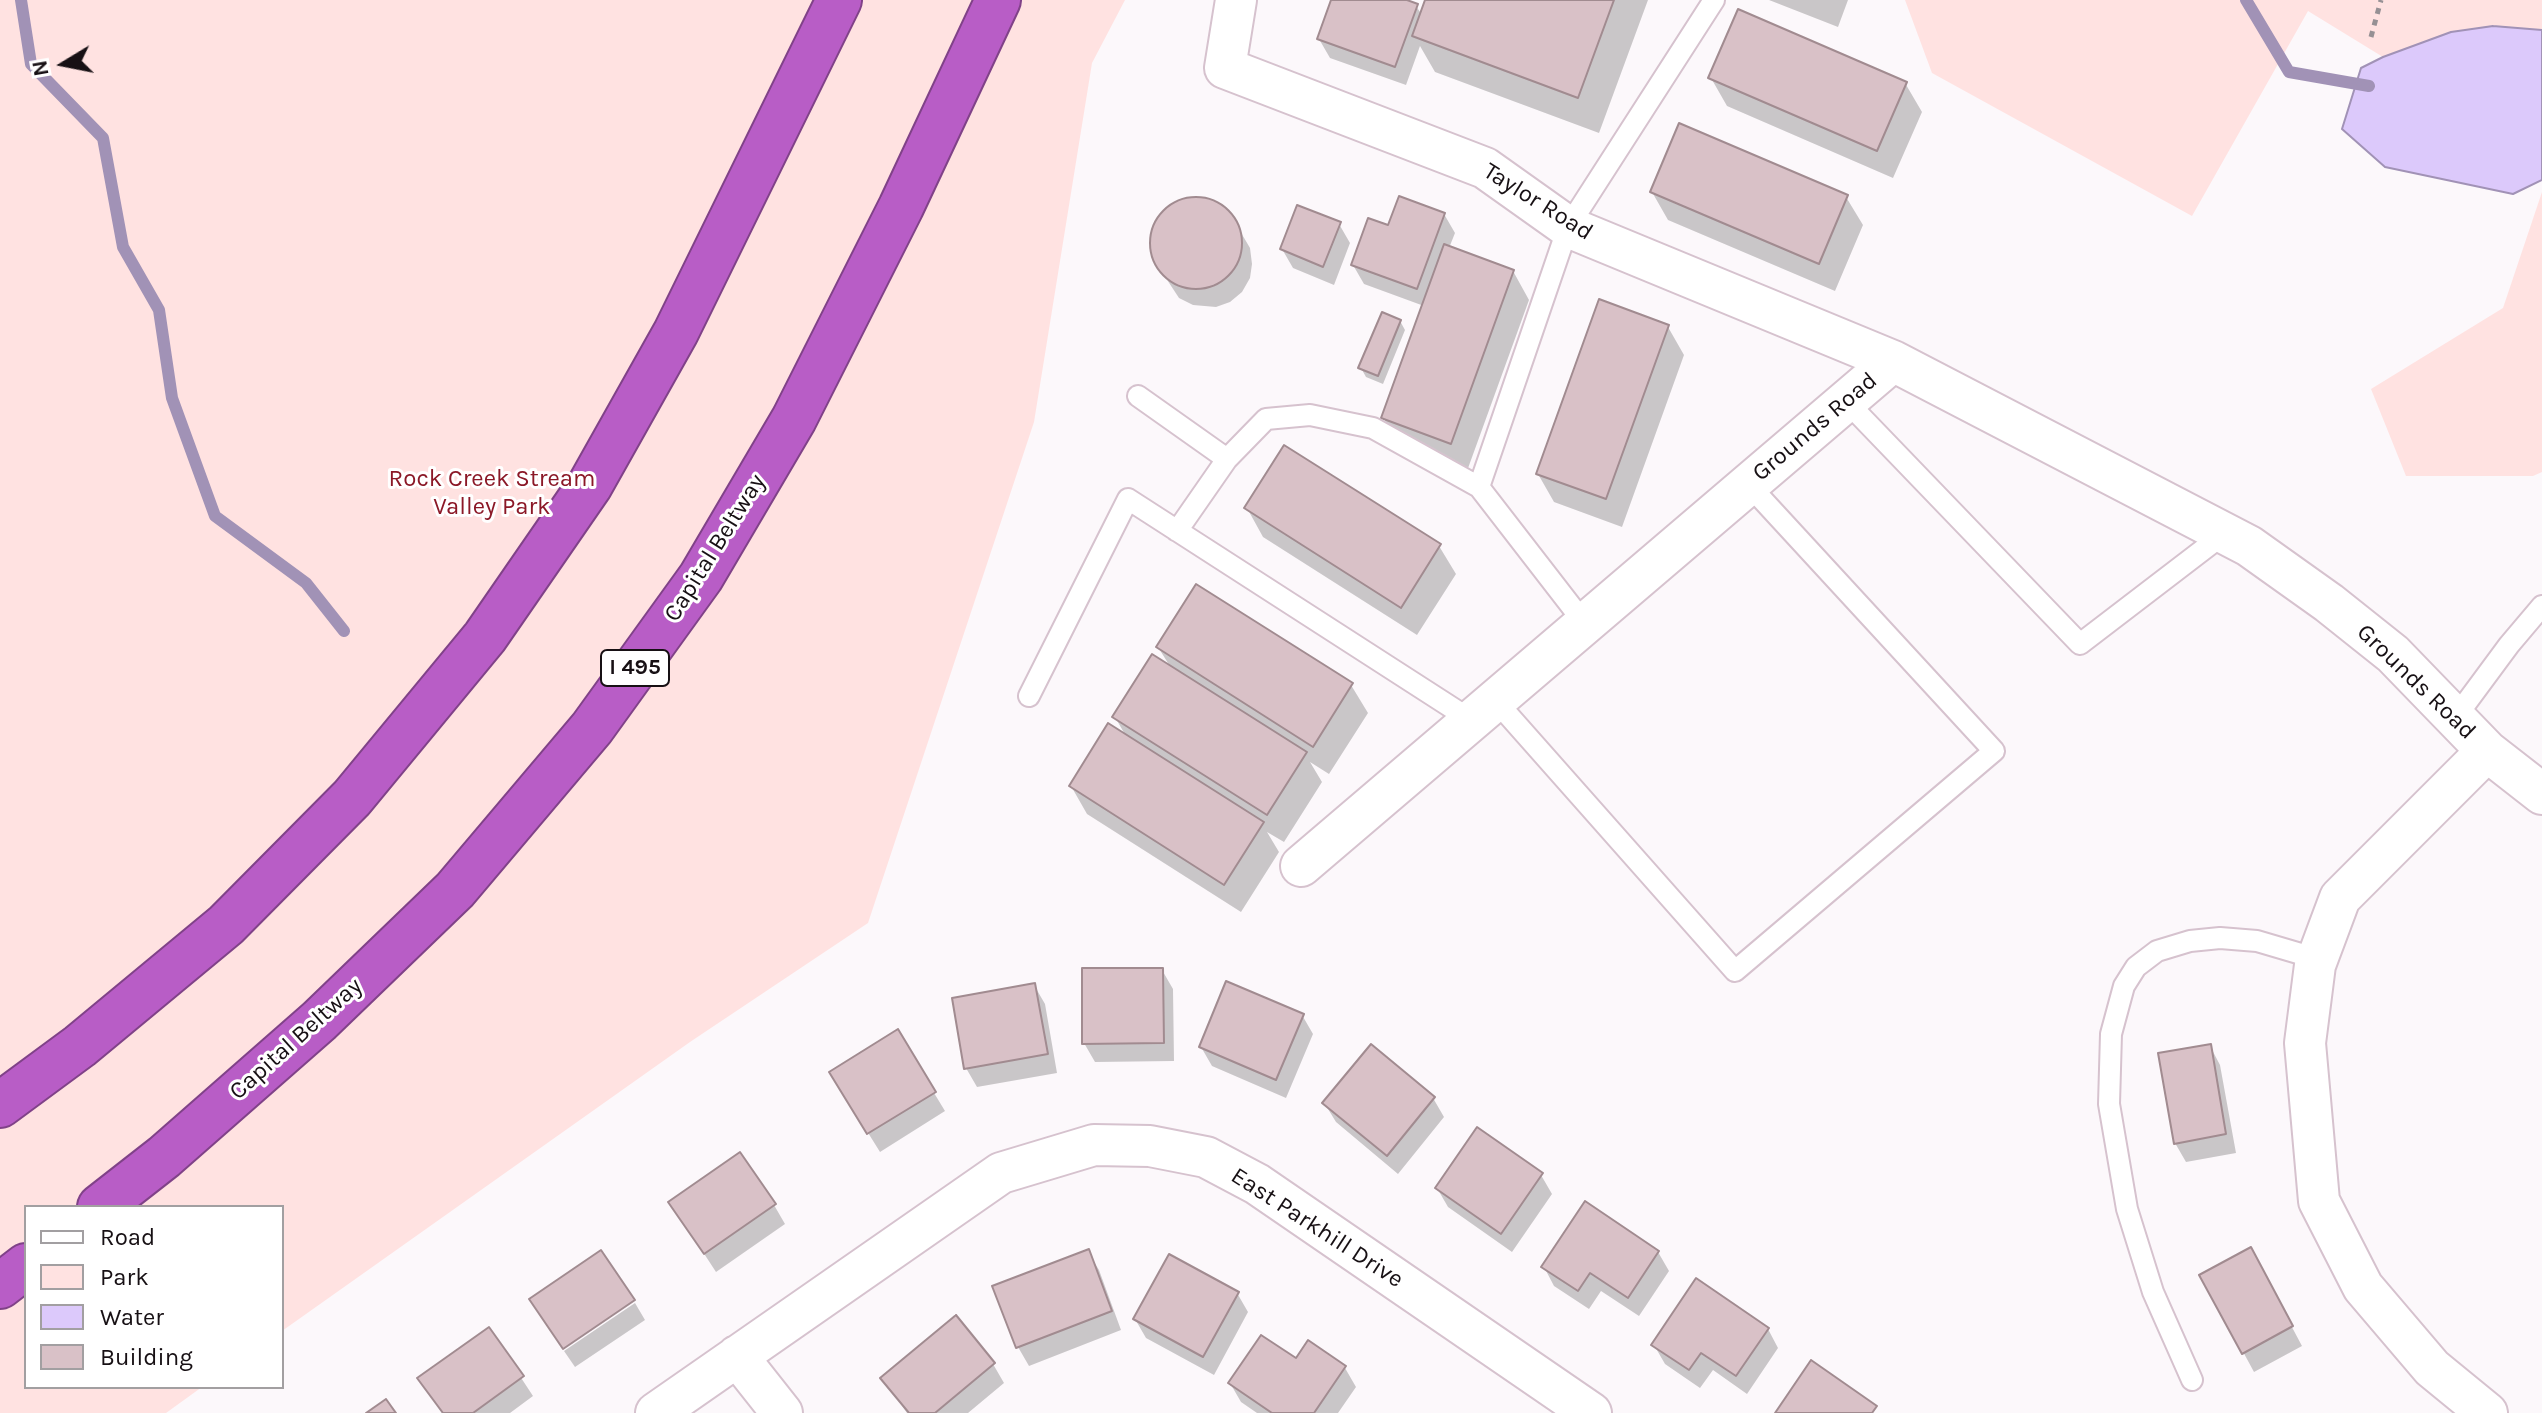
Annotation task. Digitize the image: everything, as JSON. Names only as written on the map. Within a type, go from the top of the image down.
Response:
[{"type":"highway","points":[[0,1105],[80,1046],[226,925],[352,798],[485,637],[590,485],[676,332],[839,0]]},
{"type":"highway","name":"Capital Beltway","points":[[103,1205],[164,1157],[319,1021],[443,901],[592,728],[701,577],[794,419],[901,207],[998,0]]},
{"type":"highway","points":[[0,1286],[24,1268]]},
{"type":"street","name":"Taylor Road","points":[[1236,0],[1225,68],[1485,168],[1568,227],[1893,361]]},
{"type":"street","name":"Grounds Road","points":[[1301,866],[1893,361],[2249,546],[2329,603],[2393,654],[2487,751]]},
{"type":"street","points":[[2487,1413],[2432,1368],[2363,1287],[2319,1201],[2305,1043],[2318,959],[2340,898],[2487,751],[2542,794]]},
{"type":"street","name":"East Parkhill Drive","points":[[656,1413],[1001,1173],[1094,1145],[1150,1146],[1206,1157],[1257,1184],[1591,1413]]},
{"type":"street","points":[[737,1356],[782,1413]]},
{"type":"lane","points":[[1479,487],[1568,227],[1714,0]]},
{"type":"lane","points":[[1138,396],[1227,459]]},
{"type":"lane","points":[[1846,401],[2080,644],[2225,533]]},
{"type":"lane","points":[[1177,531],[1227,459],[1266,419],[1310,415],[1373,428],[1479,487],[1585,624]]},
{"type":"lane","points":[[1029,696],[1128,499],[1177,531],[1483,710],[1735,971],[1994,751],[1748,484]]},
{"type":"lane","points":[[2455,718],[2542,606]]},
{"type":"lane","points":[[2192,1380],[2153,1292],[2127,1209],[2109,1104],[2111,1034],[2124,986],[2136,967],[2157,951],[2190,941],[2220,938],[2257,941],[2318,959]]},
{"type":"path","points":[[2371,37],[2381,0]]},
{"type":"green space","name":"Rock Creek Stream Valley Park","points":[[0,0],[1125,0],[1092,63],[1034,422],[868,923],[690,1042],[284,1330],[284,1205],[24,1205],[24,1389],[199,1389],[166,1413],[0,1413]]},
{"type":"green space","points":[[1905,0],[2542,0],[2542,30],[2493,26],[2452,32],[2383,57],[2308,11],[2192,216],[1932,73]]},
{"type":"green space","points":[[2542,192],[2542,472],[2533,476],[2406,476],[2371,389],[2503,308]]},
{"type":"water","points":[[2493,26],[2542,30],[2542,180],[2513,194],[2385,167],[2342,129],[2361,68],[2451,32]]},
{"type":"building","points":[[1331,0],[1407,0],[1418,4],[1395,67],[1317,39]]},
{"type":"building","points":[[1425,0],[1614,0],[1578,98],[1412,36]]},
{"type":"building","points":[[1738,9],[1907,82],[1877,151],[1708,78]]},
{"type":"building","points":[[1679,123],[1848,195],[1819,264],[1650,192]]},
{"type":"building","points":[[1399,196],[1445,213],[1417,289],[1351,265],[1368,218],[1388,225]]},
{"type":"building","points":[[1196,197],[1222,205],[1234,217],[1242,243],[1234,269],[1222,281],[1196,289],[1170,281],[1158,269],[1150,243],[1158,217],[1170,205]]},
{"type":"building","points":[[1297,205],[1341,222],[1323,267],[1280,249]]},
{"type":"building","points":[[1444,244],[1514,270],[1451,444],[1381,418]]},
{"type":"building","points":[[1599,299],[1669,325],[1606,499],[1536,474]]},
{"type":"building","points":[[1382,312],[1401,320],[1378,376],[1358,368]]},
{"type":"building","points":[[1284,445],[1441,544],[1401,608],[1244,508]]},
{"type":"building","points":[[1196,584],[1353,683],[1313,747],[1156,647]]},
{"type":"building","points":[[1152,654],[1307,752],[1267,815],[1112,717]]},
{"type":"building","points":[[1108,723],[1264,822],[1224,885],[1069,786]]},
{"type":"building","points":[[1082,968],[1163,968],[1164,1043],[1082,1044]]},
{"type":"building","points":[[1226,981],[1304,1014],[1276,1080],[1199,1047]]},
{"type":"building","points":[[1035,983],[1048,1054],[964,1069],[952,998]]},
{"type":"building","points":[[898,1029],[936,1092],[867,1134],[829,1072]]},
{"type":"building","points":[[1371,1044],[1435,1097],[1387,1156],[1322,1103]]},
{"type":"building","points":[[2211,1044],[2226,1134],[2174,1144],[2158,1053]]},
{"type":"building","points":[[1477,1127],[1543,1173],[1501,1234],[1435,1188]]},
{"type":"building","points":[[740,1152],[776,1204],[704,1254],[668,1202]]},
{"type":"building","points":[[1585,1201],[1659,1251],[1628,1298],[1590,1273],[1578,1291],[1541,1267]]},
{"type":"building","points":[[2251,1247],[2293,1326],[2242,1354],[2199,1275]]},
{"type":"building","points":[[1089,1249],[1112,1311],[1016,1348],[992,1286]]},
{"type":"building","points":[[601,1250],[635,1300],[563,1349],[529,1299]]},
{"type":"building","points":[[1169,1254],[1239,1292],[1203,1357],[1133,1319]]},
{"type":"building","points":[[1696,1278],[1769,1328],[1736,1376],[1701,1353],[1689,1370],[1651,1345]]},
{"type":"building","points":[[956,1315],[995,1363],[935,1413],[909,1413],[880,1378]]},
{"type":"building","points":[[489,1327],[524,1376],[473,1413],[443,1413],[417,1378]]},
{"type":"building","points":[[1261,1335],[1296,1358],[1308,1340],[1346,1366],[1314,1413],[1272,1413],[1228,1383]]},
{"type":"building","points":[[1811,1360],[1877,1406],[1872,1413],[1775,1413]]},
{"type":"building","points":[[386,1399],[396,1413],[366,1413]]},
{"type":"waterway","points":[[21,0],[31,64],[103,138],[123,247],[159,310],[172,398],[215,516],[306,583],[344,631]]},
{"type":"waterway","points":[[2246,0],[2289,72],[2369,86]]}]
